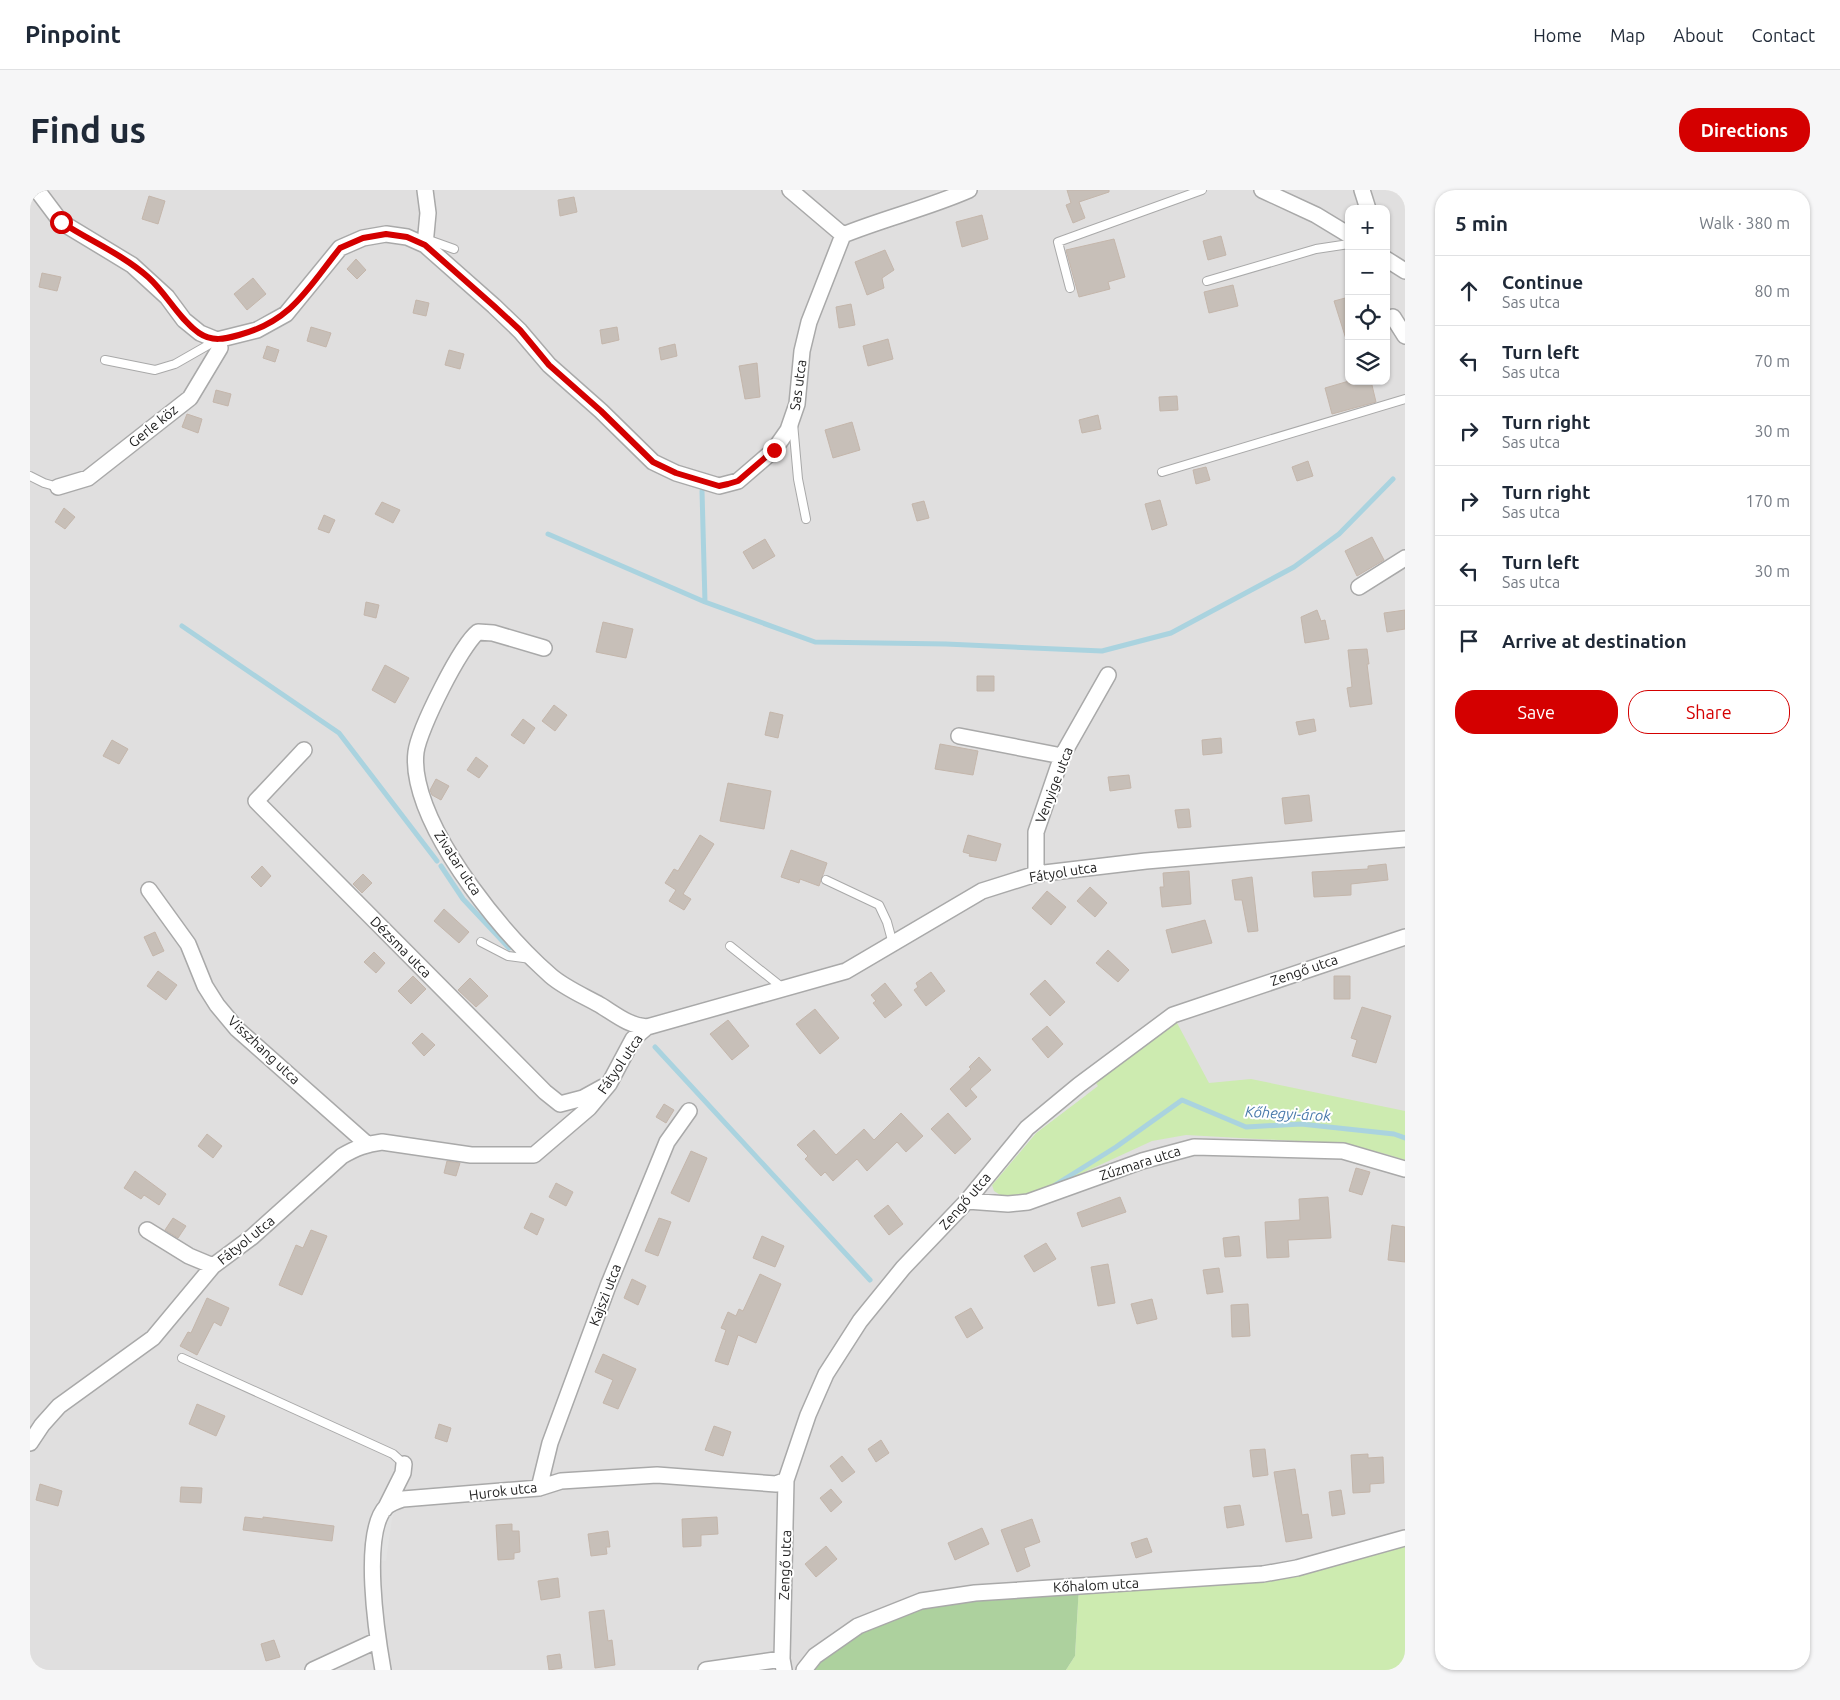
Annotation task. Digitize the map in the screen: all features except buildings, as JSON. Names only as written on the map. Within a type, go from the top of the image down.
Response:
[{"type":"street","points":[[37,190],[61,222],[132,266],[167,297],[184,320],[200,333],[217,340]]},
{"type":"street","points":[[425,242],[428,213],[426,190]]},
{"type":"street","points":[[790,190],[843,235],[894,215],[928,208],[969,190]]},
{"type":"street","points":[[1262,190],[1316,215],[1345,233]]},
{"type":"street","points":[[1362,190],[1367,205]]},
{"type":"street","name":"Sas utca","points":[[217,340],[257,330],[286,314],[340,248],[348,244],[363,238],[386,234],[425,242],[520,330],[549,365],[601,411],[653,462],[676,473],[719,486],[738,481],[774,450],[788,430],[797,404],[802,351],[809,322],[843,235]]},
{"type":"street","points":[[1390,262],[1405,271]]},
{"type":"street","points":[[1393,317],[1405,336]]},
{"type":"street","name":"Gerle köz","points":[[58,487],[88,478],[190,398],[220,348],[217,340]]},
{"type":"street","points":[[1359,587],[1405,558]]},
{"type":"street","name":"Zivatar utca","points":[[544,648],[493,633],[478,632],[470,638],[435,702],[416,751],[417,781],[432,823],[449,854],[494,916],[535,960],[552,977],[631,1024],[647,1027]]},
{"type":"street","name":"Venyige utca","points":[[1036,874],[1036,832],[1062,756],[1108,675]]},
{"type":"street","points":[[959,736],[1062,756]]},
{"type":"street","name":"Dézsma utca","points":[[304,750],[256,801],[545,1092],[560,1104],[583,1098],[609,1084]]},
{"type":"street","name":"Fátyol utca","points":[[30,1443],[42,1425],[74,1394],[153,1338],[212,1266],[252,1237],[342,1156],[367,1144],[396,1143],[471,1155],[534,1154],[589,1108],[609,1084],[634,1039],[647,1027],[846,971],[982,891],[1036,874],[1146,861],[1405,839]]},
{"type":"street","name":"Visszhang utca","points":[[149,890],[188,944],[205,986],[217,1005],[237,1029],[367,1144]]},
{"type":"street","name":"Zengő utca","points":[[783,1665],[786,1480],[808,1415],[826,1374],[860,1321],[903,1268],[967,1201],[1027,1128],[1079,1085],[1173,1015],[1405,937]]},
{"type":"street","name":"Kajszi utca","points":[[539,1488],[550,1443],[608,1286],[667,1142],[689,1111]]},
{"type":"street","name":"Zúzmara utca","points":[[967,1201],[1000,1204],[1028,1202],[1142,1160],[1194,1147],[1343,1152],[1405,1169]]},
{"type":"street","points":[[147,1230],[189,1256],[212,1266]]},
{"type":"street","points":[[383,1670],[372,1591],[377,1530],[403,1473],[404,1464]]},
{"type":"street","name":"Hurok utca","points":[[385,1509],[403,1499],[539,1488],[561,1481],[657,1475],[776,1484],[786,1480]]},
{"type":"street","name":"Kőhalom utca","points":[[804,1670],[814,1656],[858,1626],[921,1600],[975,1593],[1263,1574],[1297,1568],[1405,1538]]},
{"type":"street","points":[[313,1670],[378,1640]]},
{"type":"street","points":[[706,1670],[783,1665]]},
{"type":"lane","points":[[1070,288],[1058,242],[1202,190]]},
{"type":"lane","points":[[425,242],[454,249]]},
{"type":"lane","points":[[1207,281],[1316,249],[1345,245]]},
{"type":"lane","points":[[105,360],[155,370],[175,364],[217,340]]},
{"type":"lane","points":[[148,362],[155,370]]},
{"type":"lane","points":[[1162,472],[1405,398]]},
{"type":"lane","points":[[793,419],[798,479],[806,519]]},
{"type":"lane","points":[[30,476],[44,484],[58,487]]},
{"type":"lane","points":[[826,880],[879,905],[892,944]]},
{"type":"lane","points":[[480,942],[508,956],[535,960]]},
{"type":"lane","points":[[730,946],[784,989]]},
{"type":"lane","points":[[182,1358],[393,1454],[404,1464]]},
{"type":"shaded area","points":[[30,190],[1405,190],[1405,1538],[804,1670],[30,1670]]},
{"type":"shaded area","points":[[1079,1085],[1086,1095],[1036,1133],[992,1185],[986,1178]]},
{"type":"shaded area","points":[[404,1506],[394,1513],[392,1519],[386,1561],[374,1559],[385,1509]]},
{"type":"green space","points":[[1176,1021],[1209,1083],[1251,1079],[1405,1111],[1405,1160],[1382,1153],[1332,1143],[1186,1135],[1152,1141],[1028,1198],[1005,1198],[994,1191],[992,1185],[1036,1133],[1098,1086],[1093,1079]]},
{"type":"green space","points":[[1405,1538],[1405,1670],[1066,1670],[1075,1656],[1079,1585],[1223,1578]]},
{"type":"green space","points":[[1079,1585],[1075,1656],[1066,1670],[804,1670],[897,1609]]},
{"type":"waterway","points":[[548,534],[705,602],[815,642],[946,644],[1102,651],[1171,633],[1294,567],[1339,534],[1393,479]]},
{"type":"waterway","points":[[702,491],[705,602]]},
{"type":"waterway","points":[[182,626],[339,733],[437,861]]},
{"type":"waterway","points":[[441,866],[463,899],[509,948]]},
{"type":"waterway","points":[[655,1047],[870,1280]]},
{"type":"waterway","name":"Kőhegyi-árok","points":[[1055,1185],[1116,1147],[1182,1100],[1246,1127],[1301,1124],[1394,1134],[1405,1138]]},
{"type":"route","points":[[61,222],[109,250],[148,277],[167,297],[184,320],[200,333],[217,340],[257,330],[286,314],[340,248],[363,238],[386,234],[417,240],[438,256],[520,330],[549,365],[601,411],[653,462],[676,473],[719,486],[738,481],[774,450]]}]
